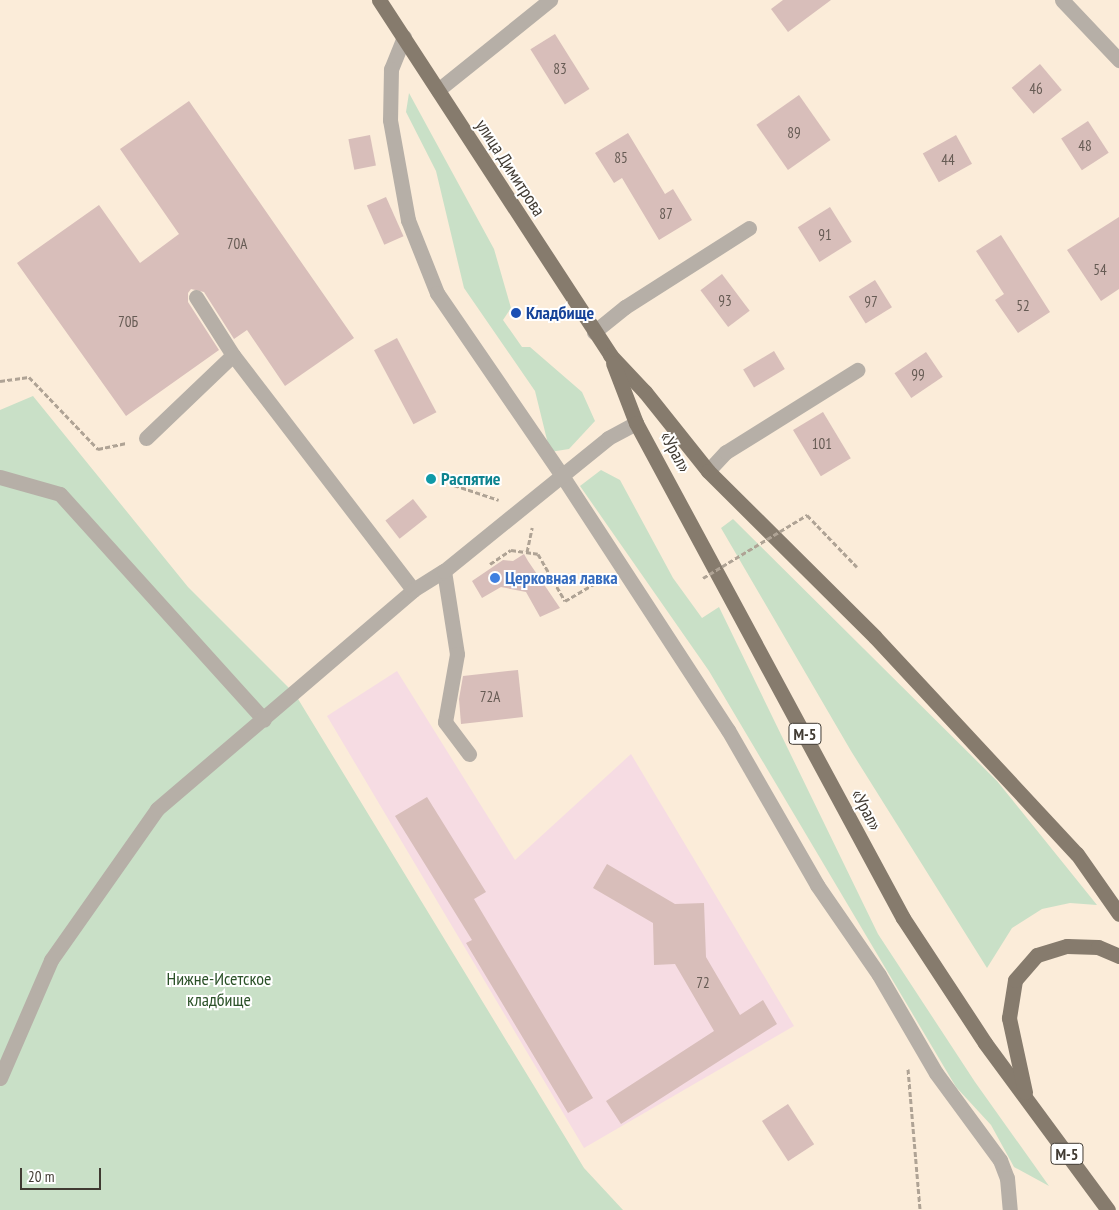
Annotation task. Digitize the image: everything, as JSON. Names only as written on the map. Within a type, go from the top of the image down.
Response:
[{"type":"main road","name":"улица Димитрова","points":[[379,0],[610,355]]},
{"type":"main road","name":"«Урал»","points":[[610,355],[636,423],[903,918],[985,1043],[1108,1210]]},
{"type":"main road","name":"«Урал»","points":[[610,355],[645,392],[708,471],[875,637],[1077,854],[1119,914]]},
{"type":"main road","name":"М-5","points":[[1027,1099],[1009,1018],[1015,980],[1037,955],[1067,946],[1098,947],[1119,956]]},
{"type":"street","points":[[438,90],[550,0]]},
{"type":"street","points":[[1062,0],[1119,60]]},
{"type":"street","points":[[404,37],[391,69],[390,120],[408,220],[437,293],[561,474],[728,730],[817,885],[879,975],[936,1074],[1000,1160],[1008,1178],[1010,1210]]},
{"type":"street","points":[[594,332],[625,307],[749,228]]},
{"type":"street","points":[[196,297],[233,355],[414,590]]},
{"type":"street","points":[[146,438],[233,355]]},
{"type":"street","points":[[708,471],[726,452],[857,370]]},
{"type":"street","points":[[0,1078],[51,960],[157,809],[264,720],[414,590],[444,571],[520,507],[608,438],[636,423]]},
{"type":"street","points":[[0,477],[60,494],[264,720]]},
{"type":"street","points":[[444,571],[457,654],[445,722],[469,754]]},
{"type":"path","points":[[0,381],[29,377],[98,449],[146,438]]},
{"type":"path","points":[[454,485],[520,507]]},
{"type":"path","points":[[703,578],[807,515],[857,567]]},
{"type":"path","points":[[487,566],[512,550],[538,554],[565,601],[596,583]]},
{"type":"path","points":[[907,1066],[920,1210]]},
{"type":"shaded area","points":[[397,671],[515,860],[631,754],[794,1026],[584,1148],[327,716]]},
{"type":"green space","points":[[409,93],[494,249],[511,308],[503,320],[522,347],[530,347],[582,392],[595,421],[569,449],[550,452],[535,391],[464,288],[436,171],[406,112]]},
{"type":"green space","name":"Нижне-Исетское кладбище","points":[[33,396],[188,587],[295,694],[584,1168],[623,1210],[0,1210],[0,410]]},
{"type":"green space","points":[[601,470],[620,480],[673,578],[702,618],[719,607],[878,934],[975,1082],[1049,1186],[1014,1167],[991,1125],[956,1087],[709,671],[580,486]]},
{"type":"green space","points":[[733,519],[997,781],[1097,905],[1070,903],[1042,909],[1012,928],[987,968],[851,751],[721,528]]},
{"type":"building","points":[[783,0],[831,0],[788,32],[771,9]]},
{"type":"building","points":[[555,34],[589,89],[565,104],[530,49]]},
{"type":"building","points":[[1040,64],[1062,90],[1034,114],[1012,88]]},
{"type":"building","points":[[799,95],[831,140],[788,170],[756,125]]},
{"type":"building","points":[[189,101],[354,338],[285,386],[247,330],[234,339],[204,292],[191,289],[188,293],[188,302],[219,350],[126,416],[17,263],[99,205],[140,263],[179,234],[120,149]]},
{"type":"building","points":[[1088,121],[1109,153],[1082,170],[1061,138]]},
{"type":"building","points":[[628,133],[665,194],[673,189],[692,220],[659,240],[622,178],[614,183],[595,153]]},
{"type":"building","points":[[370,135],[376,165],[354,170],[348,139]]},
{"type":"building","points":[[956,135],[972,164],[939,182],[923,153]]},
{"type":"building","points":[[386,197],[403,236],[384,245],[367,206]]},
{"type":"building","points":[[830,207],[852,242],[820,262],[798,227]]},
{"type":"building","points":[[1119,217],[1119,289],[1101,301],[1067,250]]},
{"type":"building","points":[[1001,235],[1050,312],[1018,333],[995,300],[1004,294],[976,251]]},
{"type":"building","points":[[722,274],[750,311],[728,327],[700,290]]},
{"type":"building","points":[[875,280],[892,307],[866,324],[849,296]]},
{"type":"building","points":[[397,338],[436,412],[413,424],[374,350]]},
{"type":"building","points":[[774,351],[785,369],[754,388],[743,370]]},
{"type":"building","points":[[926,352],[943,377],[911,398],[894,373]]},
{"type":"building","points":[[823,412],[851,458],[821,476],[793,430]]},
{"type":"building","points":[[413,499],[427,517],[400,539],[385,521]]},
{"type":"building","points":[[524,554],[560,608],[540,617],[526,592],[501,587],[482,598],[472,581],[503,560],[513,561]]},
{"type":"building","points":[[518,670],[523,717],[461,724],[459,699],[463,676]]},
{"type":"building","points":[[427,797],[486,892],[474,899],[593,1098],[568,1113],[466,943],[472,940],[395,816]]},
{"type":"building","points":[[607,864],[675,904],[704,903],[706,957],[740,1015],[763,1000],[777,1024],[621,1124],[606,1101],[714,1031],[675,964],[654,965],[653,923],[593,888]]},
{"type":"building","points":[[788,1104],[814,1144],[788,1161],[762,1121]]},
{"type":"place","name":"Кладбище","points":[[516,313]]},
{"type":"place","name":"Распятие","points":[[431,479]]},
{"type":"place","name":"Церковная лавка","points":[[495,578]]}]
